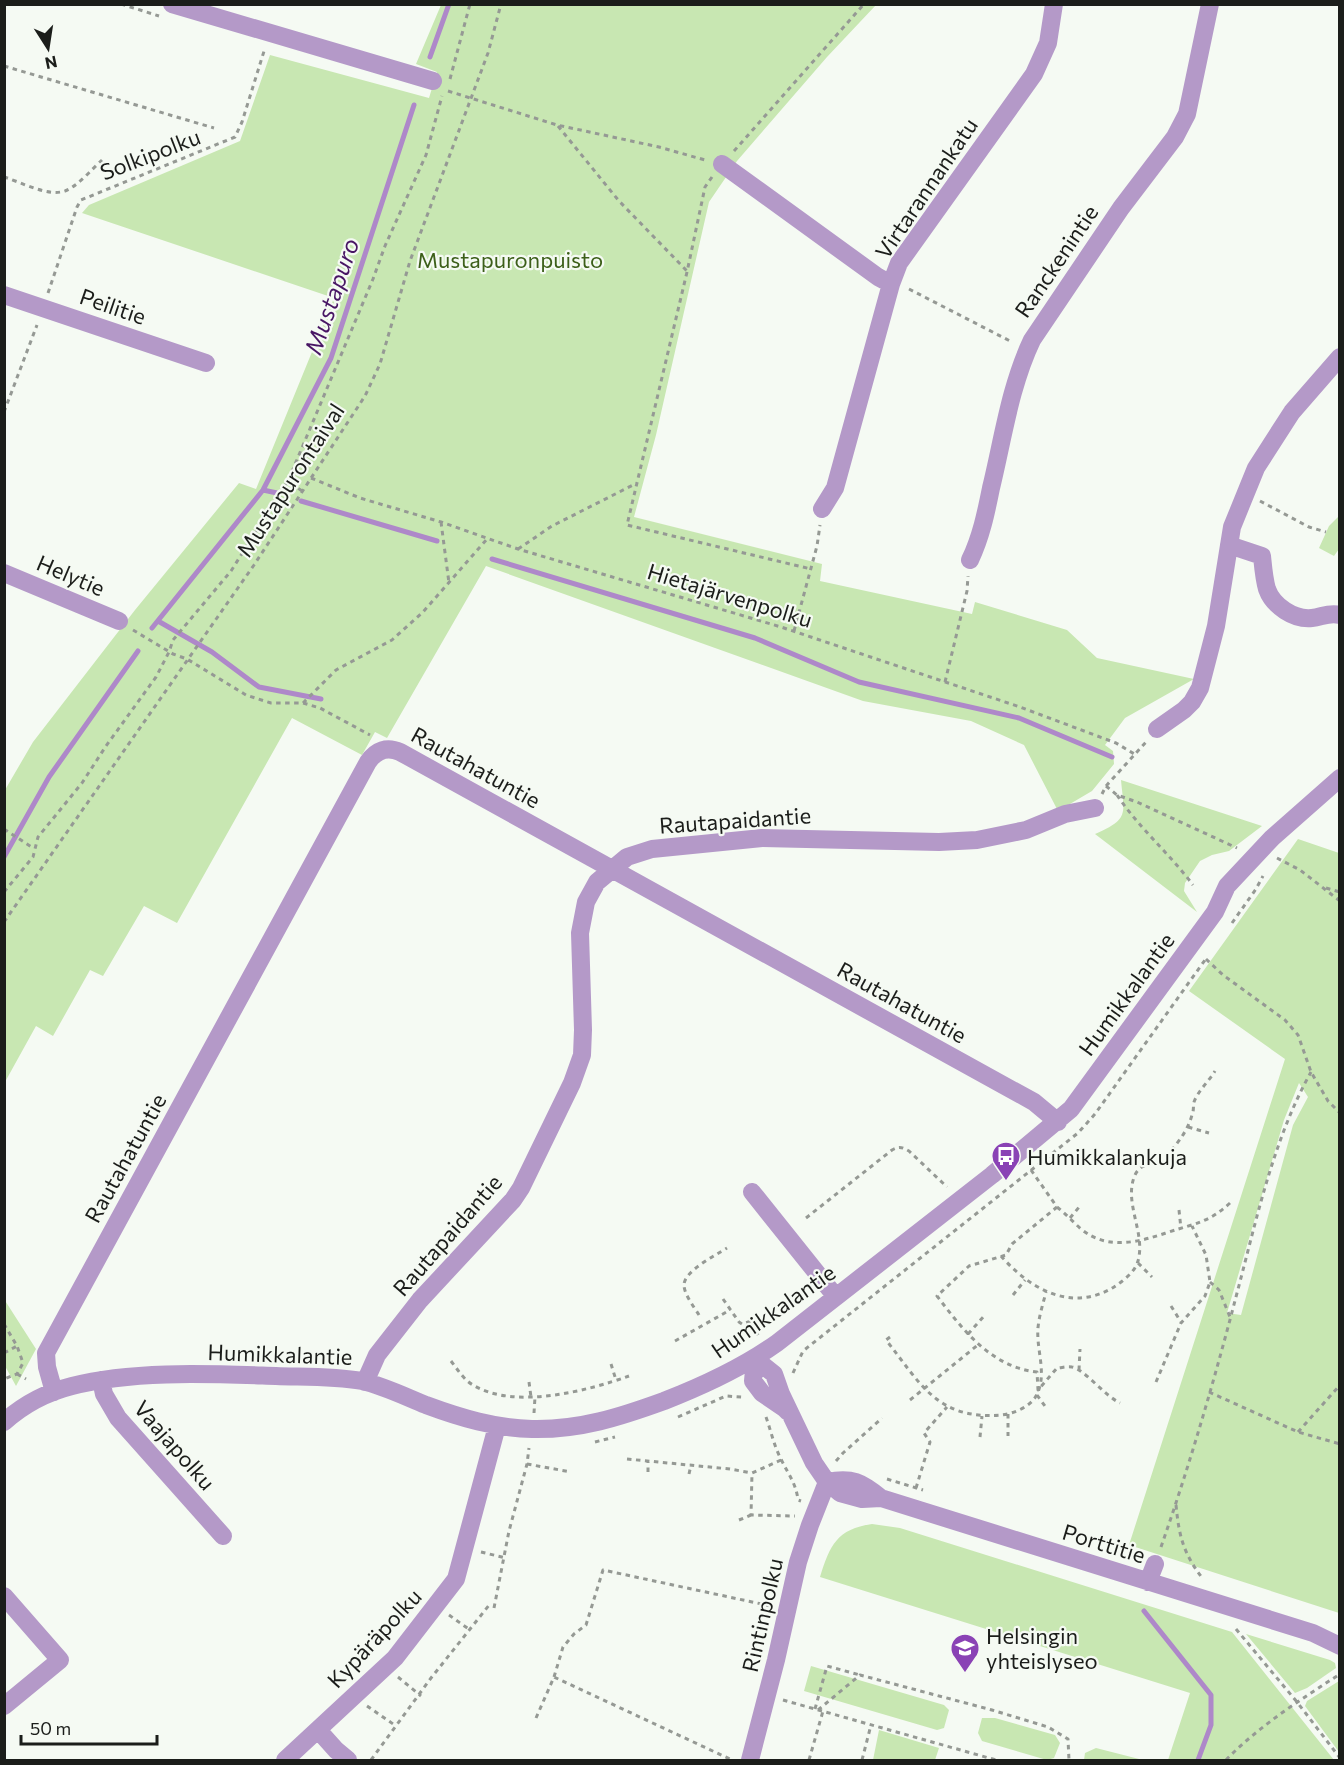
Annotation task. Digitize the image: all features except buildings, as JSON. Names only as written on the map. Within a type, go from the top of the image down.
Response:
[{"type":"street","points":[[172,4],[439,85]]},
{"type":"street","name":"Virtarannankatu","points":[[822,509],[835,488],[891,284],[899,264],[1034,74],[1048,43],[1054,4]]},
{"type":"street","name":"Ranckenintie","points":[[970,560],[981,535],[1015,387],[1027,350],[1121,208],[1175,137],[1187,114],[1210,4]]},
{"type":"street","points":[[722,164],[878,277],[891,284]]},
{"type":"street","name":"Peilitie","points":[[4,295],[41,313],[206,363]]},
{"type":"street","points":[[1157,729],[1184,710],[1200,688],[1215,626],[1232,528],[1256,468],[1292,412],[1340,357]]},
{"type":"street","points":[[1229,545],[1262,556],[1267,590],[1275,603],[1288,612],[1301,619],[1332,613],[1340,615]]},
{"type":"street","name":"Helytie","points":[[4,573],[119,621]]},
{"type":"street","name":"Rautahatuntie","points":[[54,1392],[47,1367],[46,1353],[368,762],[377,752],[384,749],[393,749],[612,868],[1034,1102],[1058,1122]]},
{"type":"street","name":"Humikkalantie","points":[[4,1422],[24,1407],[54,1392],[101,1380],[174,1376],[332,1378],[365,1382],[454,1415],[497,1426],[531,1429],[565,1428],[616,1419],[704,1385],[755,1359],[1058,1122],[1079,1100],[1215,912],[1227,886],[1272,838],[1340,778]]},
{"type":"street","name":"Rautapaidantie","points":[[365,1382],[377,1355],[420,1300],[513,1200],[547,1136],[572,1083],[582,1055],[580,933],[582,916],[586,902],[597,882],[612,868],[638,852],[729,840],[809,838],[939,842],[976,840],[1026,830],[1065,814],[1095,808]]},
{"type":"street","points":[[752,1192],[836,1297]]},
{"type":"street","name":"Porttitie","points":[[755,1359],[753,1381],[762,1393],[784,1408],[796,1422],[814,1463],[827,1482],[840,1493],[862,1499],[880,1498],[1312,1633],[1340,1646]]},
{"type":"street","name":"Vaajapolku","points":[[101,1380],[104,1394],[118,1418],[223,1536]]},
{"type":"street","name":"Kypäräpolku","points":[[285,1761],[395,1658],[456,1579],[497,1426]]},
{"type":"street","name":"Rintinpolku","points":[[750,1761],[798,1562],[827,1482]]},
{"type":"street","points":[[1148,1582],[1155,1564]]},
{"type":"street","points":[[4,1596],[60,1660],[4,1706]]},
{"type":"street","name":"Porttitie","points":[[1312,1633],[1340,1635]]},
{"type":"street","points":[[319,1731],[348,1761]]},
{"type":"path","points":[[4,892],[33,857],[33,848],[38,837],[82,783],[150,686],[173,640],[231,571],[288,481],[374,279],[385,246],[426,155],[439,85],[452,75],[470,4]]},
{"type":"path","name":"Mustapurontaival","points":[[4,922],[254,565],[365,396],[380,364],[410,261],[488,52],[501,4]]},
{"type":"path","points":[[811,569],[627,525],[705,187],[722,164],[864,4]]},
{"type":"path","name":"Solkipolku","points":[[4,412],[41,313],[76,207],[81,200],[235,137],[242,122],[268,32]]},
{"type":"path","points":[[4,66],[214,128]]},
{"type":"path","points":[[439,85],[471,99],[556,125],[659,147],[722,164]]},
{"type":"path","points":[[556,125],[619,201],[687,272]]},
{"type":"path","points":[[4,177],[47,191],[66,191],[102,160]]},
{"type":"path","points":[[891,284],[904,287],[1027,350]]},
{"type":"path","name":"Hietajärvenpolku","points":[[310,478],[360,498],[441,522],[518,549],[794,631],[1020,707],[1116,743],[1136,755]]},
{"type":"path","points":[[288,481],[302,491]]},
{"type":"path","points":[[518,549],[552,526],[637,483]]},
{"type":"path","points":[[1245,493],[1309,527],[1326,532]]},
{"type":"path","points":[[794,631],[817,546],[822,509]]},
{"type":"path","points":[[441,522],[449,584]]},
{"type":"path","points":[[303,703],[336,670],[392,639],[423,612],[487,539]]},
{"type":"path","points":[[945,682],[967,591],[970,560]]},
{"type":"path","points":[[119,621],[246,695],[271,703],[303,703],[320,708],[372,736],[384,749]]},
{"type":"path","points":[[1095,808],[1106,786],[1157,729]]},
{"type":"path","points":[[1106,786],[1117,795],[1132,817],[1179,866],[1193,885]]},
{"type":"path","points":[[1117,795],[1239,849]]},
{"type":"path","points":[[4,829],[33,848]]},
{"type":"path","points":[[1275,857],[1300,870],[1340,901]]},
{"type":"path","points":[[1324,888],[1340,892]]},
{"type":"path","points":[[1206,958],[1224,975],[1285,1020],[1298,1035],[1311,1072],[1328,1101],[1340,1113]]},
{"type":"path","points":[[1001,1256],[1025,1280],[1046,1292],[1068,1298],[1083,1298],[1098,1294],[1121,1283],[1138,1263],[1140,1242],[1132,1189],[1135,1175],[1140,1166],[1166,1157],[1188,1127],[1193,1114],[1194,1102],[1215,1071]]},
{"type":"path","points":[[1155,1564],[1209,1392],[1267,1182],[1288,1120],[1311,1072]]},
{"type":"path","points":[[1188,1127],[1209,1134]]},
{"type":"path","points":[[806,1218],[898,1147],[909,1151],[951,1191]]},
{"type":"path","points":[[1031,1170],[1058,1207],[1089,1235],[1108,1242],[1124,1244],[1140,1242],[1192,1226],[1215,1216],[1230,1203]]},
{"type":"path","points":[[1070,1218],[1080,1206]]},
{"type":"path","points":[[1038,1390],[1037,1372],[1009,1366],[995,1358],[968,1334],[937,1296],[969,1266],[1006,1255],[1012,1244],[1058,1207]]},
{"type":"path","points":[[1179,1210],[1181,1229]]},
{"type":"path","points":[[1155,1382],[1181,1323],[1205,1296],[1209,1282],[1206,1255],[1192,1226]]},
{"type":"path","points":[[699,1315],[684,1288],[684,1282],[695,1269],[727,1248]]},
{"type":"path","points":[[1138,1263],[1152,1277]]},
{"type":"path","points":[[1013,1295],[1025,1280]]},
{"type":"path","points":[[1209,1282],[1219,1290],[1230,1319]]},
{"type":"path","points":[[890,1337],[886,1340],[925,1388],[947,1407],[982,1416],[1008,1414],[1023,1408],[1037,1395],[1042,1371],[1038,1329],[1046,1292]]},
{"type":"path","points":[[723,1299],[742,1324],[751,1321],[760,1339]]},
{"type":"path","points":[[1171,1305],[1181,1323]]},
{"type":"path","points":[[675,1341],[730,1310]]},
{"type":"path","points":[[968,1334],[986,1315]]},
{"type":"path","points":[[4,1324],[23,1363],[17,1374],[4,1379]]},
{"type":"path","points":[[910,1400],[979,1344]]},
{"type":"path","points":[[4,1353],[16,1346]]},
{"type":"path","points":[[1079,1370],[1080,1348]]},
{"type":"path","points":[[451,1361],[463,1377],[475,1387],[493,1393],[533,1397],[573,1392],[629,1376]]},
{"type":"path","points":[[611,1364],[616,1380]]},
{"type":"path","points":[[1038,1390],[1057,1368],[1071,1367],[1079,1370],[1109,1398],[1120,1403]]},
{"type":"path","points":[[17,1374],[27,1379]]},
{"type":"path","points":[[529,1382],[533,1397],[533,1415]]},
{"type":"path","points":[[1298,1432],[1340,1385]]},
{"type":"path","points":[[1209,1392],[1298,1432],[1340,1444]]},
{"type":"path","points":[[1037,1395],[1047,1409]]},
{"type":"path","points":[[674,1418],[726,1396],[751,1398]]},
{"type":"path","points":[[916,1488],[930,1442],[924,1433],[947,1407]]},
{"type":"path","points":[[764,1413],[781,1460],[796,1488],[798,1500]]},
{"type":"path","points":[[1008,1414],[1008,1436]]},
{"type":"path","points":[[980,1437],[982,1416]]},
{"type":"path","points":[[828,1456],[838,1462],[843,1453],[882,1418]]},
{"type":"path","points":[[588,1444],[618,1436]]},
{"type":"path","points":[[495,1608],[531,1448]]},
{"type":"path","points":[[627,1459],[752,1473],[781,1460]]},
{"type":"path","points":[[648,1462],[648,1472]]},
{"type":"path","points":[[527,1464],[571,1472]]},
{"type":"path","points":[[689,1474],[691,1465]]},
{"type":"path","points":[[730,1469],[730,1476]]},
{"type":"path","points":[[751,1515],[752,1473]]},
{"type":"path","points":[[887,1479],[928,1492]]},
{"type":"path","points":[[1176,1503],[1180,1539],[1192,1565],[1203,1579]]},
{"type":"path","points":[[739,1520],[751,1515],[795,1516]]},
{"type":"path","points":[[476,1551],[505,1557]]},
{"type":"path","points":[[536,1718],[554,1677],[563,1647],[586,1625],[603,1570],[619,1577],[668,1585],[716,1598],[773,1607]]},
{"type":"path","points":[[1193,1576],[1213,1582]]},
{"type":"path","points":[[668,1585],[668,1590]]},
{"type":"path","points":[[371,1761],[490,1604]]},
{"type":"path","points":[[445,1612],[470,1632]]},
{"type":"path","points":[[1231,1623],[1340,1758]]},
{"type":"path","points":[[816,1709],[827,1666],[1048,1727],[1068,1739],[1069,1761]]},
{"type":"path","points":[[394,1674],[420,1695]]},
{"type":"path","points":[[1226,1761],[1257,1731],[1340,1674]]},
{"type":"path","points":[[816,1709],[860,1675]]},
{"type":"path","points":[[554,1677],[690,1744],[732,1761]]},
{"type":"path","points":[[570,1692],[572,1686]]},
{"type":"path","points":[[767,1695],[996,1761]]},
{"type":"path","points":[[363,1703],[396,1728]]},
{"type":"path","points":[[609,1709],[611,1704]]},
{"type":"path","points":[[809,1761],[823,1711]]},
{"type":"path","points":[[651,1729],[653,1724]]},
{"type":"path","points":[[862,1761],[871,1725]]},
{"type":"green space","name":"Mustapuronpuisto","points":[[441,5],[876,5],[827,57],[737,161],[709,202],[656,435],[634,517],[822,564],[820,581],[972,614],[975,602],[1067,630],[1097,658],[1194,679],[1125,718],[1105,745],[1113,751],[1114,764],[1092,791],[1058,811],[1024,745],[971,721],[863,701],[486,566],[387,738],[375,732],[362,755],[292,718],[177,923],[144,906],[103,976],[90,970],[53,1036],[36,1026],[5,1082],[5,790],[33,742],[135,610],[239,483],[256,489],[334,298],[82,213],[89,205],[240,141],[270,55],[429,98],[437,72],[416,64]]},
{"type":"green space","points":[[1339,516],[1339,549],[1334,556],[1319,548],[1329,526]]},
{"type":"green space","points":[[1121,780],[1262,826],[1229,851],[1200,861],[1185,883],[1184,891],[1197,912],[1095,834],[1114,824],[1122,814]]},
{"type":"green space","points":[[1298,839],[1339,853],[1339,1613],[1129,1545],[1285,1059],[1189,991]],"holes":[[[1299,1083],[1308,1097],[1293,1125],[1241,1315],[1227,1313],[1284,1120]]]},
{"type":"green space","points":[[4,1299],[36,1349],[16,1386],[5,1366]]},
{"type":"green space","points":[[872,1524],[900,1528],[1232,1632],[1334,1760],[1168,1760],[1190,1693],[820,1577],[827,1556],[837,1540],[851,1530]]},
{"type":"green space","points":[[1246,1634],[1330,1660],[1335,1663],[1336,1668],[1307,1688],[1295,1693]]},
{"type":"green space","points":[[811,1666],[944,1705],[949,1710],[944,1728],[937,1730],[804,1691]]},
{"type":"green space","points":[[1339,1681],[1339,1752],[1305,1706],[1307,1701]]},
{"type":"green space","points":[[982,1718],[995,1718],[1055,1735],[1060,1743],[1054,1758],[1047,1760],[982,1741],[978,1733]]},
{"type":"green space","points":[[879,1730],[939,1748],[935,1760],[873,1760]]},
{"type":"green space","points":[[1096,1748],[1143,1760],[1084,1760],[1085,1753]]},
{"type":"waterway","name":"Mustapuro","points":[[430,57],[449,4]]},
{"type":"waterway","name":"Mustapuro","points":[[152,628],[263,490],[331,358],[414,105]]},
{"type":"waterway","points":[[263,490],[277,493]]},
{"type":"waterway","points":[[301,501],[437,541]]},
{"type":"waterway","points":[[492,559],[755,638],[859,682],[1019,718],[1112,757]]},
{"type":"waterway","points":[[158,621],[212,652],[259,687],[321,699]]},
{"type":"waterway","points":[[4,857],[49,777],[138,651]]},
{"type":"waterway","points":[[1144,1611],[1211,1695],[1211,1725],[1198,1760]]},
{"type":"place","name":"Humikkalankuja","points":[[1006,1182]]},
{"type":"place","name":"Helsingin yhteislyseo","points":[[965,1674]]}]
